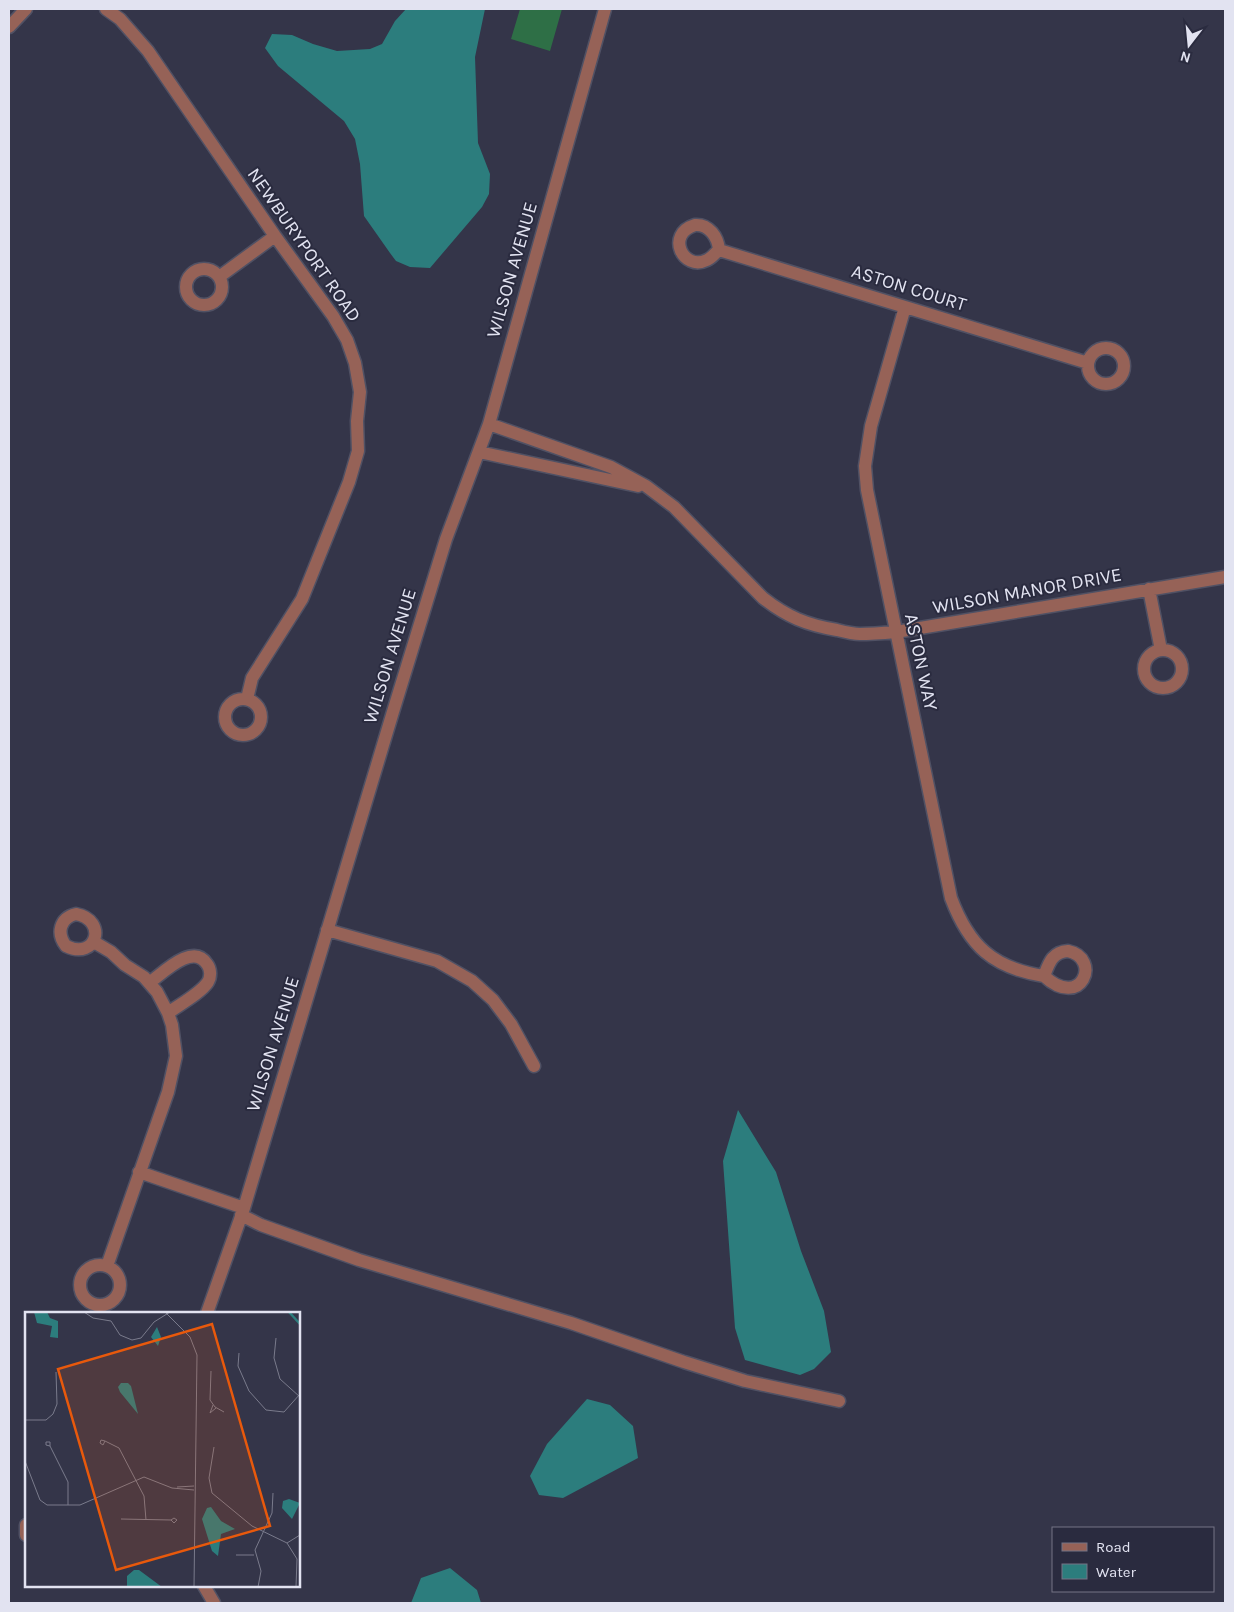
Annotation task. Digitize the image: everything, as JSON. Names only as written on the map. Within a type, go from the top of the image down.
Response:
[{"type":"street","points":[[9,27],[26,9]]},
{"type":"street","name":"NEWBURYPORT ROAD","points":[[106,9],[120,19],[148,51],[274,236],[333,316],[347,340],[355,363],[360,392],[357,421],[358,451],[350,482],[302,599],[252,678],[247,699]]},
{"type":"street","name":"WILSON AVENUE","points":[[207,1312],[242,1211],[446,539],[488,424],[605,9]]},
{"type":"street","points":[[219,277],[274,236]]},
{"type":"street","name":"ASTON COURT","points":[[719,250],[1088,363]]},
{"type":"street","name":"ASTON WAY","points":[[905,306],[870,426],[865,466],[867,490],[950,898],[958,917],[970,937],[986,952],[1003,964],[1022,972],[1044,976]]},
{"type":"street","name":"WILSON MANOR DRIVE","points":[[488,424],[610,467],[648,488],[674,507],[763,598],[778,610],[808,624],[824,628],[859,634],[896,632],[1225,576]]},
{"type":"street","name":"WILSON MANOR DRIVE","points":[[479,452],[603,480],[648,488]]},
{"type":"street","points":[[1149,589],[1161,650]]},
{"type":"street","points":[[327,930],[437,961],[472,981],[493,1000],[511,1024],[534,1066]]},
{"type":"street","points":[[94,942],[111,952],[149,983],[157,992],[168,1013],[175,1045],[175,1066],[168,1092],[107,1266]]},
{"type":"street","points":[[149,983],[187,956],[199,957],[206,962],[210,973],[207,984],[168,1013]]},
{"type":"street","points":[[140,1172],[242,1211],[261,1225],[359,1260],[571,1323],[745,1381],[839,1401]]},
{"type":"street","points":[[205,1587],[214,1603]]},
{"type":"shaded area","points":[[520,9],[562,9],[550,51],[511,39]]},
{"type":"water","points":[[406,9],[485,9],[475,57],[478,143],[490,174],[489,194],[482,207],[430,268],[410,267],[396,261],[390,253],[364,216],[360,164],[355,139],[344,121],[278,66],[265,48],[272,34],[292,35],[337,51],[370,49],[382,44],[395,21]]},
{"type":"water","points":[[738,1110],[776,1172],[801,1251],[824,1311],[831,1352],[814,1369],[800,1375],[745,1360],[735,1328],[723,1161]]},
{"type":"water","points":[[587,1399],[610,1405],[633,1426],[638,1458],[563,1498],[539,1495],[530,1476],[547,1444]]},
{"type":"water","points":[[450,1568],[477,1590],[481,1603],[411,1603],[421,1578]]}]
